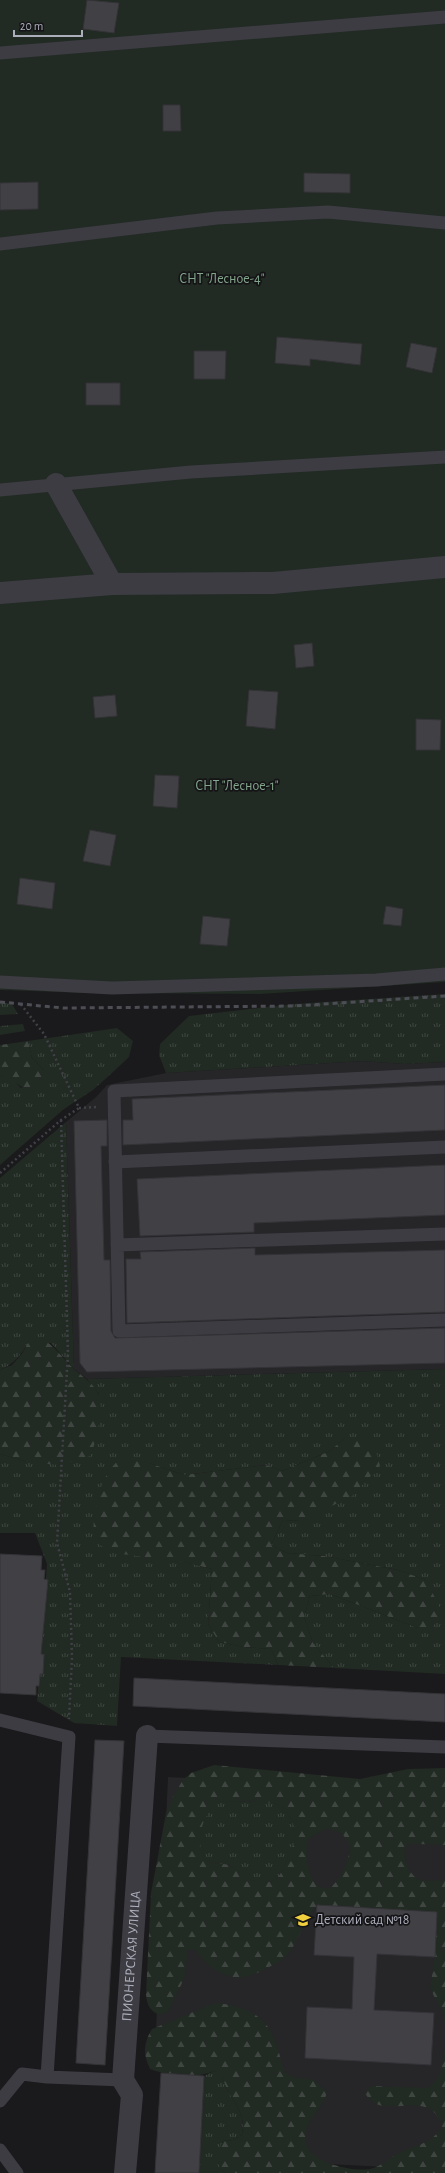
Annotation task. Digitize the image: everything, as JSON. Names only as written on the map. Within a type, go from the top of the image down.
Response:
[{"type":"street","points":[[56,484],[112,584]]},
{"type":"street","points":[[0,593],[112,584],[273,583],[445,567]]},
{"type":"street","name":"ПИОНЕРСКАЯ УЛИЦА","points":[[123,2080],[147,1736]]},
{"type":"street","points":[[123,2080],[132,2095],[125,2173]]},
{"type":"lane","points":[[0,53],[445,17]]},
{"type":"lane","points":[[0,244],[217,218],[328,212],[445,223]]},
{"type":"lane","points":[[0,490],[191,472],[445,457]]},
{"type":"lane","points":[[0,982],[112,988],[376,980],[445,974]]},
{"type":"lane","points":[[445,1074],[114,1091],[120,1330],[445,1320]]},
{"type":"lane","points":[[115,1162],[445,1147]]},
{"type":"lane","points":[[118,1245],[445,1234]]},
{"type":"lane","points":[[0,1720],[69,1737],[48,2077]]},
{"type":"lane","points":[[147,1736],[445,1747]]},
{"type":"lane","points":[[0,2101],[22,2074],[48,2077],[123,2080]]},
{"type":"lane","points":[[0,2150],[17,2173]]},
{"type":"path","points":[[0,1173],[61,1120],[80,1108],[44,1034],[16,1000]]},
{"type":"path","points":[[61,1120],[68,1353],[57,1543],[70,1592],[72,1657],[69,1737]]},
{"type":"shaded area","points":[[363,1061],[404,1064],[445,1062],[445,1369],[87,1379],[74,1369],[66,1122],[96,1097],[107,1085],[166,1073]]},
{"type":"shaded area","name":"Детский сад №18","points":[[168,1777],[445,1790],[445,2170],[248,2160],[253,2055],[155,2051]]},
{"type":"green space","points":[[0,0],[445,0],[445,982],[261,994],[85,993],[0,990]]},
{"type":"green space","points":[[445,994],[445,1062],[404,1064],[363,1061],[166,1073],[159,1055],[160,1044],[189,1016],[294,1004]]},
{"type":"green space","points":[[0,1002],[12,1004],[18,1014],[0,1015]]},
{"type":"green space","points":[[23,1024],[25,1031],[0,1035],[0,1026]]},
{"type":"green space","points":[[117,1028],[133,1041],[129,1057],[93,1090],[64,1109],[0,1165],[0,1075],[13,1080],[21,1088],[44,1070],[32,1058],[28,1041]]},
{"type":"green space","points":[[28,1041],[32,1058],[44,1070],[47,1082],[35,1094],[0,1075],[0,1045]]},
{"type":"green space","points":[[66,1122],[74,1369],[51,1343],[28,1343],[16,1359],[0,1370],[0,1178]]},
{"type":"green space","points":[[40,1338],[54,1348],[96,1389],[100,1398],[101,1406],[99,1424],[95,1443],[90,1456],[59,1465],[28,1462],[0,1454],[0,1370],[12,1365],[21,1355],[28,1343]]},
{"type":"green space","points":[[445,1369],[445,1674],[334,1668],[313,1643],[304,1617],[310,1596],[330,1594],[418,1628],[426,1580],[398,1570],[324,1556],[287,1553],[271,1545],[283,1520],[301,1521],[345,1438],[330,1451],[282,1471],[266,1465],[184,1475],[149,1463],[186,1562],[212,1569],[208,1624],[219,1642],[244,1647],[271,1649],[278,1665],[121,1657],[117,1726],[74,1723],[37,1701],[47,1564],[35,1533],[0,1533],[0,1454],[28,1462],[99,1394],[87,1379]]},
{"type":"green space","points":[[361,1437],[374,1444],[380,1466],[352,1496],[301,1521],[283,1520],[271,1545],[287,1553],[324,1556],[398,1570],[426,1580],[441,1610],[433,1627],[418,1628],[330,1594],[310,1596],[304,1617],[313,1643],[334,1668],[278,1665],[271,1649],[244,1647],[219,1642],[208,1624],[212,1569],[185,1562],[114,1553],[93,1541],[94,1519],[98,1497],[106,1476],[120,1459],[149,1463],[184,1475],[266,1465],[282,1471],[330,1451],[345,1438]]},
{"type":"green space","points":[[214,1765],[360,1779],[408,1769],[445,1768],[445,1845],[410,1844],[405,1847],[405,1856],[410,1870],[416,1878],[423,1881],[445,1881],[445,2023],[443,2014],[430,1988],[435,1957],[437,1912],[317,1905],[287,1955],[277,1963],[258,1973],[237,1977],[228,1976],[211,1967],[195,1950],[188,1950],[185,1976],[168,2012],[159,2015],[153,2011],[148,2004],[146,1994],[151,1893],[166,1813],[173,1796],[183,1780],[191,1773]],"holes":[[[224,1801],[276,1804],[281,1806],[288,1814],[295,1830],[295,1840],[282,1872],[274,1880],[261,1883],[256,1882],[231,1866],[210,1862],[203,1853],[200,1846],[200,1838],[201,1830],[207,1814],[216,1802]],[[325,1829],[334,1830],[344,1836],[350,1848],[348,1859],[343,1871],[333,1886],[329,1889],[319,1887],[315,1883],[310,1872],[307,1858],[309,1839]]]},
{"type":"green space","points":[[224,1801],[276,1804],[281,1806],[288,1814],[295,1830],[295,1840],[282,1872],[274,1880],[261,1883],[256,1882],[231,1866],[211,1862],[203,1853],[200,1846],[200,1838],[201,1830],[207,1814],[216,1802]]},
{"type":"green space","points":[[215,2003],[232,2005],[255,2014],[267,2025],[272,2033],[285,2072],[293,2077],[314,2080],[327,2092],[325,2099],[309,2124],[306,2137],[307,2145],[317,2157],[334,2165],[363,2170],[374,2168],[403,2151],[428,2141],[438,2132],[442,2126],[436,2114],[427,2108],[416,2106],[382,2106],[373,2102],[365,2093],[371,2086],[428,2088],[437,2079],[441,2071],[445,2050],[445,2173],[225,2173],[219,2167],[217,2154],[223,2141],[233,2140],[242,2135],[243,2124],[239,2110],[220,2073],[214,2071],[199,2075],[182,2076],[157,2071],[150,2069],[145,2054],[147,2039],[152,2029]]},
{"type":"green space","points":[[214,2071],[220,2072],[239,2110],[243,2129],[242,2135],[233,2140],[223,2141],[218,2162],[225,2173],[199,2173],[204,2076]]},
{"type":"building","points":[[87,0],[119,3],[114,33],[83,29]]},
{"type":"building","points":[[163,105],[180,105],[181,131],[163,131]]},
{"type":"building","points":[[304,173],[350,174],[350,193],[304,192]]},
{"type":"building","points":[[38,182],[38,209],[0,210],[0,183]]},
{"type":"building","points":[[277,337],[362,344],[360,365],[310,359],[310,366],[275,363]]},
{"type":"building","points":[[411,343],[437,348],[432,373],[406,367]]},
{"type":"building","points":[[194,351],[226,351],[225,379],[194,379]]},
{"type":"building","points":[[86,383],[120,383],[120,405],[86,405]]},
{"type":"building","points":[[312,643],[314,666],[296,668],[294,645]]},
{"type":"building","points":[[249,690],[278,692],[275,729],[246,726]]},
{"type":"building","points":[[115,695],[117,716],[95,718],[93,697]]},
{"type":"building","points":[[416,719],[441,720],[440,750],[416,750]]},
{"type":"building","points":[[155,775],[179,776],[177,808],[153,806]]},
{"type":"building","points":[[90,830],[116,835],[110,866],[83,861]]},
{"type":"building","points":[[20,878],[55,883],[52,909],[17,904]]},
{"type":"building","points":[[386,906],[403,909],[401,926],[383,924]]},
{"type":"building","points":[[203,916],[230,919],[227,946],[200,944]]},
{"type":"building","points":[[445,1085],[445,1130],[123,1145],[123,1120],[133,1120],[132,1099]]},
{"type":"building","points":[[107,1120],[107,1146],[101,1146],[104,1260],[110,1260],[111,1331],[115,1338],[445,1328],[445,1363],[87,1372],[80,1363],[74,1121]]},
{"type":"building","points":[[445,1165],[445,1215],[254,1223],[254,1232],[140,1236],[137,1179]]},
{"type":"building","points":[[255,1248],[255,1255],[445,1250],[445,1312],[127,1323],[126,1259],[141,1259],[140,1252]]},
{"type":"building","points":[[0,1554],[42,1556],[41,1570],[45,1570],[44,1579],[48,1580],[41,1654],[44,1655],[43,1674],[40,1674],[39,1686],[36,1686],[36,1695],[0,1693]]},
{"type":"building","points":[[134,1678],[445,1694],[445,1722],[133,1706]]},
{"type":"building","points":[[95,1740],[124,1741],[105,2065],[76,2063]]},
{"type":"building","points":[[317,1905],[437,1912],[435,1957],[377,1954],[374,2010],[434,2013],[431,2065],[305,2058],[307,2007],[352,2009],[354,1957],[314,1955]]},
{"type":"building","points":[[161,2073],[204,2076],[199,2173],[155,2173]]},
{"type":"railway","points":[[0,1002],[63,1008],[294,1006],[445,996]]},
{"type":"place","name":"Детский сад №18","points":[[303,1920]]},
{"type":"park label","name":"СНТ \"Лесное-4\"","points":[[222,279]]},
{"type":"park label","name":"СНТ \"Лесное-1\"","points":[[237,786]]}]
